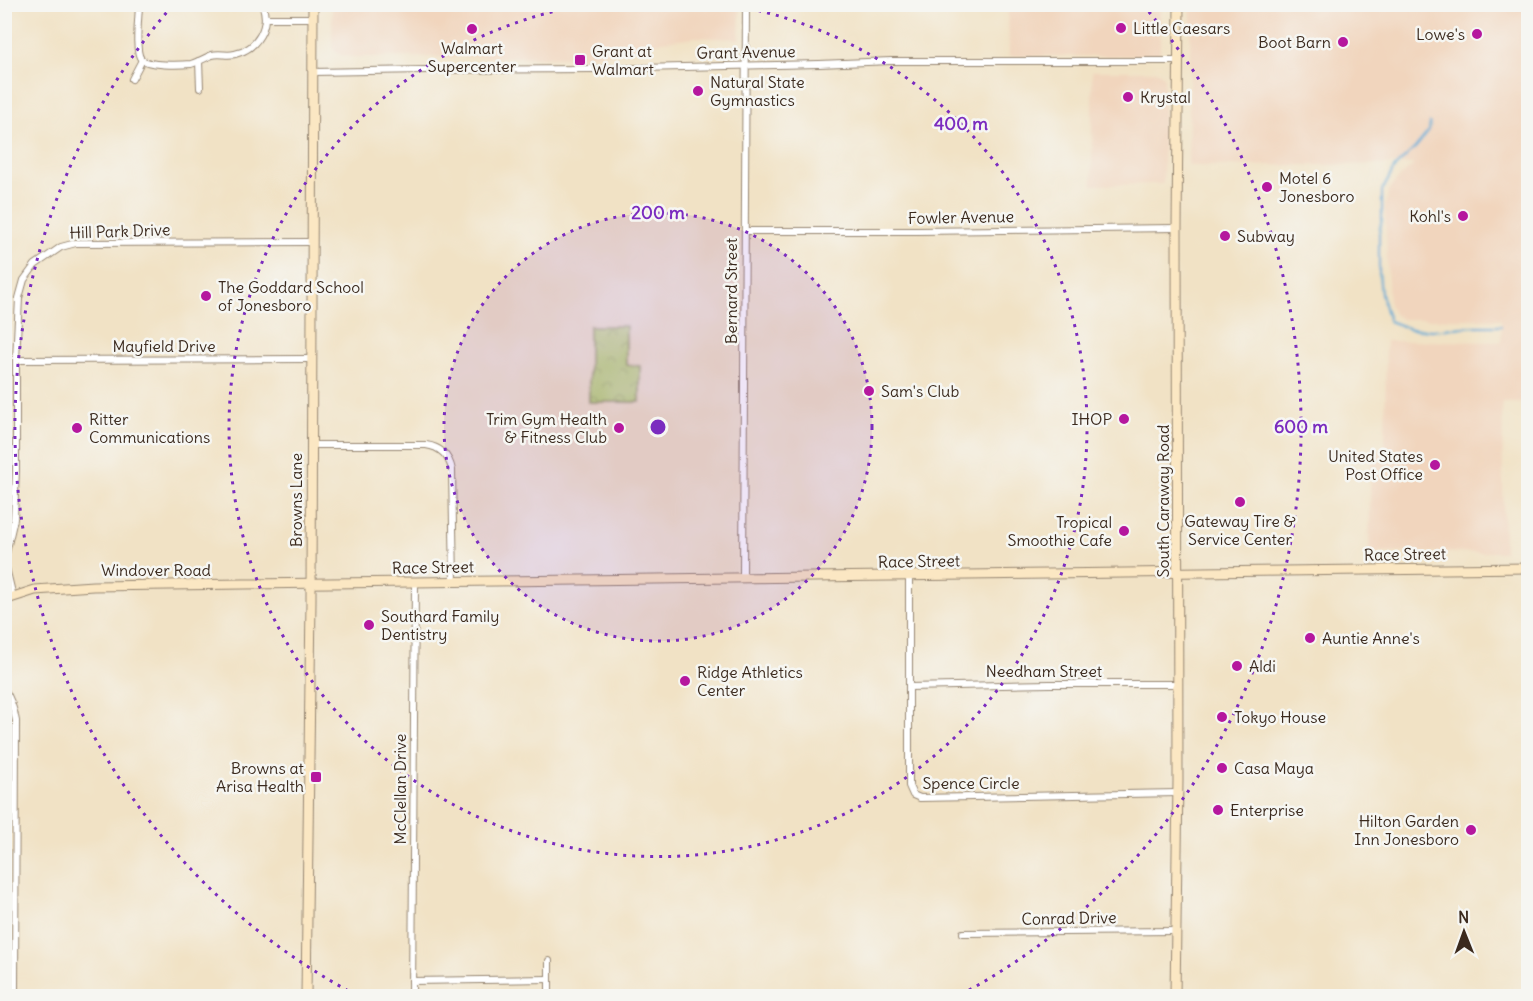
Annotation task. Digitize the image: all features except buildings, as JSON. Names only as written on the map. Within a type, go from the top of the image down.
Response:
[{"type":"street","points":[[139,4],[138,51],[142,60],[150,64],[190,64],[214,55],[237,53],[249,48],[263,30],[265,12],[262,4]]},
{"type":"street","name":"Browns Lane","points":[[306,996],[313,4]]},
{"type":"street","name":"Bernard Street","points":[[743,578],[746,4]]},
{"type":"street","name":"South Caraway Road","points":[[1175,996],[1179,571],[1177,228],[1179,4]]},
{"type":"street","points":[[265,18],[313,18]]},
{"type":"street","points":[[132,79],[142,60]]},
{"type":"street","points":[[198,61],[200,88]]},
{"type":"street","name":"Grant Avenue","points":[[312,72],[745,66],[886,61],[1179,61]]},
{"type":"street","name":"Fowler Avenue","points":[[745,231],[1177,228]]},
{"type":"street","name":"Hill Park Drive","points":[[9,598],[6,553],[14,519],[19,298],[24,280],[35,265],[61,247],[76,243],[311,242]]},
{"type":"street","name":"Mayfield Drive","points":[[16,360],[311,359]]},
{"type":"street","points":[[311,446],[426,445],[441,450],[453,470],[454,582]]},
{"type":"street","name":"Race Street","points":[[310,584],[1528,568]]},
{"type":"street","name":"Spence Circle","points":[[909,576],[909,786],[911,793],[920,798],[1178,793]]},
{"type":"street","name":"McClellan Drive","points":[[412,996],[415,582]]},
{"type":"street","name":"Windover Road","points":[[9,598],[44,588],[80,586],[310,584]]},
{"type":"street","name":"Needham Street","points":[[909,687],[1178,684]]},
{"type":"street","points":[[4,689],[10,698],[16,721],[15,996]]},
{"type":"street","name":"Conrad Drive","points":[[963,933],[1176,931]]},
{"type":"street","points":[[4,953],[15,953]]},
{"type":"street","points":[[549,961],[549,995]]},
{"type":"street","points":[[412,981],[549,979]]},
{"type":"shaded area","points":[[332,5],[740,5],[739,39],[695,37],[664,41],[613,53],[577,57],[351,57],[335,52],[332,47]]},
{"type":"shaded area","points":[[1008,5],[1160,5],[1160,56],[1009,56]]},
{"type":"shaded area","points":[[1191,5],[1528,5],[1528,402],[1502,402],[1504,552],[1369,553],[1371,448],[1385,448],[1386,341],[1501,342],[1501,319],[1402,319],[1395,315],[1389,305],[1385,208],[1388,192],[1414,164],[1188,166]]},
{"type":"shaded area","points":[[1092,71],[1156,71],[1164,76],[1163,184],[1092,185]]},
{"type":"green space","points":[[589,326],[626,326],[626,365],[640,366],[640,402],[589,402]]},
{"type":"waterway","points":[[1430,123],[1429,131],[1395,167],[1382,191],[1379,272],[1381,294],[1389,321],[1410,329],[1432,330],[1501,326]]},
{"type":"place","name":"Little Caesars","points":[[1121,28]]},
{"type":"place","name":"Walmart Supercenter","points":[[472,29]]},
{"type":"place","name":"Lowe's","points":[[1477,34]]},
{"type":"place","name":"Boot Barn","points":[[1343,42]]},
{"type":"place","name":"Grant at Walmart","points":[[580,60]]},
{"type":"place","name":"Natural State Gymnastics","points":[[698,91]]},
{"type":"place","name":"Krystal","points":[[1128,97]]},
{"type":"place","name":"Motel 6 Jonesboro","points":[[1267,187]]},
{"type":"place","name":"Kohl's","points":[[1463,216]]},
{"type":"place","name":"Subway","points":[[1225,236]]},
{"type":"place","name":"The Goddard School of Jonesboro","points":[[206,296]]},
{"type":"place","name":"Sam's Club","points":[[869,391]]},
{"type":"place","name":"IHOP","points":[[1124,419]]},
{"type":"place","name":"Ritter Communications","points":[[77,428]]},
{"type":"place","name":"Trim Gym Health & Fitness Club","points":[[619,428]]},
{"type":"place","name":"United States Post Office","points":[[1435,465]]},
{"type":"place","name":"Gateway Tire & Service Center","points":[[1240,502]]},
{"type":"place","name":"Tropical Smoothie Cafe","points":[[1124,531]]},
{"type":"place","name":"Southard Family Dentistry","points":[[369,625]]},
{"type":"place","name":"Auntie Anne's","points":[[1310,638]]},
{"type":"place","name":"Aldi","points":[[1237,666]]},
{"type":"place","name":"Ridge Athletics Center","points":[[685,681]]},
{"type":"place","name":"Tokyo House","points":[[1222,717]]},
{"type":"place","name":"Casa Maya","points":[[1222,768]]},
{"type":"place","name":"Browns at Arisa Health","points":[[316,777]]},
{"type":"place","name":"Enterprise","points":[[1218,810]]},
{"type":"place","name":"Hilton Garden Inn Jonesboro","points":[[1471,830]]}]
